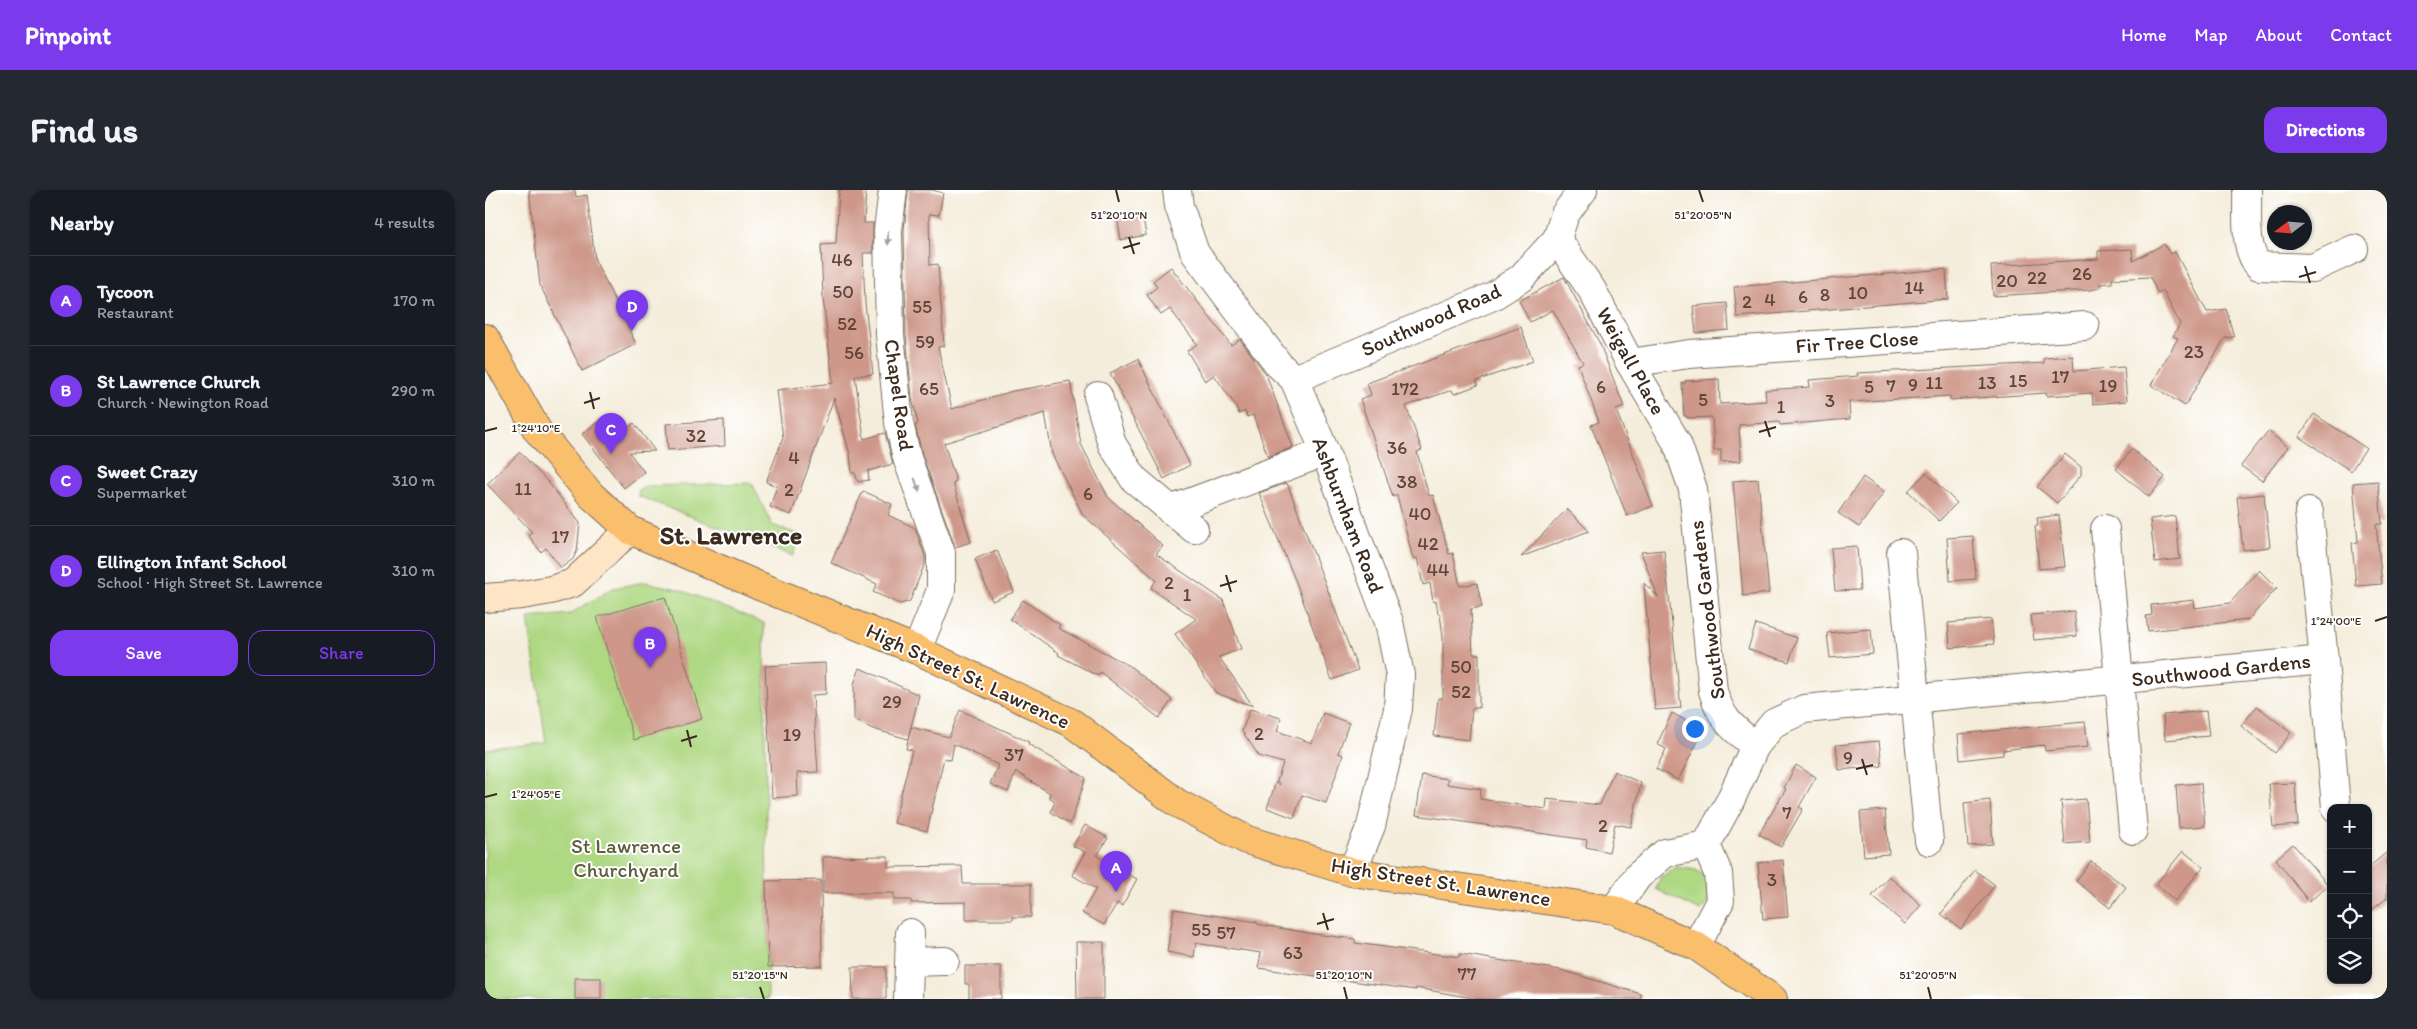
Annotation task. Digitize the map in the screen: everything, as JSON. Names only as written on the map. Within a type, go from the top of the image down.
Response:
[{"type":"main road","name":"High Street St. Lawrence","points":[[485,338],[537,430],[591,495],[630,530],[757,585],[917,650],[1073,723],[1177,803],[1247,840],[1352,872],[1614,910],[1696,946],[1745,989],[1773,999]]},
{"type":"main road","points":[[485,598],[522,596],[573,583],[630,530]]},
{"type":"street","name":"Chapel Road","points":[[893,190],[888,230],[890,335],[899,423],[907,458],[941,553],[941,590],[917,650]]},
{"type":"street","name":"Ashburnham Road","points":[[1177,190],[1179,206],[1195,253],[1279,365],[1294,379],[1325,452],[1389,622],[1400,675],[1398,709],[1371,826],[1352,872]]},
{"type":"street","name":"Southwood Road","points":[[1294,379],[1493,296],[1521,278],[1557,240],[1565,214],[1583,190]]},
{"type":"street","points":[[2247,190],[2249,240],[2253,259],[2259,266]]},
{"type":"street","name":"Weigall Place","points":[[1557,240],[1592,290],[1631,363],[1677,442],[1693,489]]},
{"type":"street","points":[[2231,267],[2313,268],[2354,250]]},
{"type":"street","name":"Fir Tree Close","points":[[1631,363],[1689,354],[2085,326]]},
{"type":"street","points":[[1098,396],[1112,444],[1134,479],[1194,529]]},
{"type":"street","points":[[1170,510],[1325,452]]},
{"type":"street","name":"Southwood Gardens","points":[[1693,489],[1713,691],[1720,713],[1732,727],[1755,746]]},
{"type":"street","name":"Southwood Gardens","points":[[2309,512],[2324,660],[2335,804]]},
{"type":"street","name":"Southwood Gardens","points":[[2105,529],[2133,830]]},
{"type":"street","points":[[1901,553],[1929,841]]},
{"type":"street","name":"Southwood Gardens","points":[[1706,845],[1730,800],[1755,746],[1774,723],[1804,709],[2324,660]]},
{"type":"street","points":[[1614,910],[1638,876],[1665,853],[1706,845],[1718,873],[1721,901],[1696,946]]},
{"type":"street","points":[[908,999],[910,933]]},
{"type":"street","points":[[909,962],[945,961]]},
{"type":"green space","points":[[752,483],[772,525],[800,535],[793,556],[638,496],[639,489],[646,486]]},
{"type":"green space","name":"St Lawrence Churchyard","points":[[645,582],[678,589],[764,623],[768,999],[485,999],[485,749],[546,743],[528,618],[570,614],[613,588]]},
{"type":"green space","points":[[1677,867],[1696,870],[1706,877],[1709,901],[1700,911],[1656,889],[1661,877]]},
{"type":"building","points":[[529,190],[575,190],[576,197],[587,195],[595,260],[636,344],[582,371],[540,285]]},
{"type":"building","points":[[839,190],[866,190],[864,223],[873,223],[873,253],[863,253],[865,303],[873,374],[855,376],[864,439],[885,433],[893,464],[868,471],[869,480],[858,482],[855,473],[852,473],[850,454],[834,398],[791,515],[770,507],[777,486],[766,482],[783,438],[777,390],[833,383],[823,298],[821,245],[836,244]]},
{"type":"building","points":[[908,190],[932,190],[943,193],[939,215],[929,214],[930,265],[938,264],[944,346],[938,347],[952,409],[1013,391],[1070,381],[1081,444],[1108,497],[1163,546],[1156,554],[1223,600],[1241,649],[1219,657],[1253,706],[1216,693],[1175,634],[1196,619],[1151,588],[1156,580],[1083,515],[1052,454],[1045,413],[944,443],[956,481],[953,483],[971,542],[955,547],[922,454],[915,425],[918,424],[912,398],[906,334],[904,231]]},
{"type":"building","points":[[1142,213],[1146,235],[1121,240],[1117,217]]},
{"type":"building","points":[[2164,244],[2170,254],[2175,252],[2207,312],[2226,309],[2234,337],[2225,338],[2185,406],[2151,385],[2178,338],[2173,336],[2180,324],[2163,291],[2158,294],[2150,277],[2112,279],[2112,283],[2100,284],[2100,288],[2090,290],[1993,296],[1991,266],[2098,259],[2098,251],[2132,249],[2133,261]]},
{"type":"building","points":[[1171,267],[1231,345],[1240,339],[1266,374],[1293,447],[1268,457],[1253,415],[1247,417],[1245,411],[1239,414],[1236,406],[1214,375],[1205,381],[1187,351],[1197,344],[1170,309],[1161,315],[1147,295],[1157,287],[1153,281]]},
{"type":"building","points":[[1946,269],[1948,299],[1737,317],[1734,287]]},
{"type":"building","points":[[1564,277],[1600,344],[1624,407],[1616,410],[1653,506],[1627,516],[1591,425],[1599,422],[1578,365],[1583,363],[1553,310],[1530,322],[1519,301]]},
{"type":"building","points":[[1727,303],[1729,330],[1696,333],[1693,306]]},
{"type":"building","points":[[1521,327],[1533,361],[1476,381],[1478,385],[1454,394],[1452,390],[1406,406],[1422,450],[1417,452],[1429,496],[1433,495],[1449,554],[1453,553],[1460,586],[1477,583],[1482,607],[1471,609],[1473,654],[1479,654],[1479,708],[1472,708],[1469,740],[1434,736],[1438,698],[1443,698],[1443,637],[1440,614],[1438,614],[1436,601],[1433,602],[1430,583],[1423,585],[1417,558],[1413,559],[1397,495],[1393,497],[1360,399],[1371,395],[1367,383]]},
{"type":"building","points":[[2073,356],[2074,371],[2124,367],[2127,401],[2093,404],[2092,393],[2047,396],[2046,393],[1950,400],[1950,396],[1849,402],[1850,419],[1780,425],[1779,422],[1739,425],[1741,461],[1721,462],[1721,450],[1714,451],[1712,417],[1687,418],[1687,416],[1684,416],[1682,383],[1685,383],[1685,381],[1719,379],[1720,404],[1766,401],[1765,390],[1810,387],[1809,380],[1858,376],[1857,373],[2044,363],[2044,358]]},
{"type":"building","points":[[1138,359],[1190,465],[1164,479],[1110,373]]},
{"type":"building","points":[[2314,414],[2366,448],[2351,471],[2299,437]]},
{"type":"building","points":[[603,418],[610,427],[615,423],[623,432],[634,423],[655,451],[629,452],[644,472],[624,488],[582,434]]},
{"type":"building","points":[[724,420],[725,446],[668,450],[666,424]]},
{"type":"building","points":[[2268,431],[2288,447],[2262,481],[2241,466]]},
{"type":"building","points":[[2132,449],[2165,477],[2149,497],[2116,469]]},
{"type":"building","points":[[520,452],[548,482],[580,523],[577,551],[573,559],[561,568],[546,548],[541,552],[528,535],[532,532],[487,484]]},
{"type":"building","points":[[2065,454],[2081,467],[2081,475],[2057,503],[2037,487]]},
{"type":"building","points":[[1926,473],[1957,503],[1939,521],[1908,491]]},
{"type":"building","points":[[1863,477],[1884,492],[1859,527],[1838,513]]},
{"type":"building","points":[[1758,479],[1769,593],[1743,596],[1733,481]]},
{"type":"building","points":[[2378,481],[2382,524],[2376,524],[2382,584],[2356,586],[2352,543],[2358,542],[2353,483]]},
{"type":"building","points":[[1287,483],[1358,670],[1332,680],[1296,582],[1259,493]]},
{"type":"building","points":[[863,491],[892,504],[888,515],[915,528],[925,556],[925,563],[910,601],[900,604],[873,592],[877,584],[831,563]]},
{"type":"building","points":[[2264,494],[2270,547],[2243,550],[2237,497]]},
{"type":"building","points":[[1567,509],[1589,531],[1521,557]]},
{"type":"building","points":[[2059,515],[2065,567],[2039,569],[2035,526],[2038,526],[2037,518]]},
{"type":"building","points":[[2175,516],[2180,559],[2155,562],[2150,519]]},
{"type":"building","points":[[1973,536],[1976,579],[1950,581],[1947,538]]},
{"type":"building","points":[[1857,546],[1860,590],[1835,591],[1831,548]]},
{"type":"building","points":[[997,550],[1014,592],[992,601],[975,559]]},
{"type":"building","points":[[1664,550],[1681,708],[1655,710],[1644,583],[1658,597],[1641,552]]},
{"type":"building","points":[[2259,570],[2277,588],[2248,620],[2148,631],[2146,616],[2152,615],[2151,605],[2194,600],[2195,608],[2230,603]]},
{"type":"building","points":[[665,597],[702,719],[634,740],[597,617]]},
{"type":"building","points":[[1023,600],[1060,625],[1058,628],[1130,666],[1172,700],[1159,718],[1100,672],[1098,676],[1058,655],[1059,653],[1010,619]]},
{"type":"building","points":[[2074,611],[2077,636],[2034,640],[2031,615]]},
{"type":"building","points":[[1991,619],[1994,644],[1950,648],[1948,623]]},
{"type":"building","points":[[1756,624],[1797,638],[1789,662],[1748,649]]},
{"type":"building","points":[[1871,629],[1873,654],[1830,658],[1827,633]]},
{"type":"building","points":[[825,663],[826,694],[813,695],[818,772],[797,773],[798,796],[772,798],[765,666]]},
{"type":"building","points":[[860,668],[919,695],[908,739],[873,729],[854,720],[854,684]]},
{"type":"building","points":[[2257,706],[2291,733],[2275,753],[2241,726]]},
{"type":"building","points":[[1250,709],[1281,718],[1277,731],[1312,743],[1323,713],[1349,723],[1338,753],[1343,755],[1326,803],[1302,795],[1294,818],[1267,808],[1276,782],[1280,785],[1277,781],[1283,763],[1259,756],[1242,731]]},
{"type":"building","points":[[960,710],[1029,742],[1028,744],[1086,778],[1070,824],[1051,812],[1055,801],[1049,797],[1050,793],[1016,772],[1008,792],[990,784],[998,765],[954,744],[951,760],[944,758],[927,831],[894,823],[912,750],[906,749],[911,727],[949,737]]},
{"type":"building","points":[[2206,711],[2209,736],[2165,740],[2163,715]]},
{"type":"building","points":[[1672,713],[1704,730],[1678,780],[1656,769],[1666,749],[1657,744]]},
{"type":"building","points":[[2085,722],[2088,747],[2045,751],[2044,745],[2003,750],[2003,755],[1960,760],[1958,734]]},
{"type":"building","points":[[1879,741],[1882,766],[1839,770],[1836,745]]},
{"type":"building","points":[[1796,765],[1816,777],[1799,807],[1803,809],[1781,847],[1759,834],[1786,789],[1784,788]]},
{"type":"building","points":[[1614,771],[1641,783],[1631,827],[1615,824],[1609,852],[1586,847],[1587,840],[1416,815],[1422,775],[1448,779],[1447,784],[1481,789],[1480,799],[1546,809],[1547,799],[1600,805]]},
{"type":"building","points":[[2201,783],[2205,826],[2179,828],[2176,785]]},
{"type":"building","points":[[2295,783],[2298,825],[2273,827],[2269,784]]},
{"type":"building","points":[[2086,799],[2090,842],[2065,844],[2061,801]]},
{"type":"building","points":[[1990,800],[1993,844],[1968,846],[1964,803]]},
{"type":"building","points":[[1885,810],[1889,854],[1864,856],[1860,812]]},
{"type":"building","points":[[1085,825],[1108,838],[1097,856],[1137,879],[1122,906],[1117,903],[1104,925],[1082,913],[1096,889],[1072,875],[1085,852],[1073,846]]},
{"type":"building","points":[[2293,844],[2327,886],[2309,902],[2276,859]]},
{"type":"building","points":[[2183,851],[2203,867],[2175,901],[2156,884]]},
{"type":"building","points":[[2387,852],[2387,898],[2372,910],[2372,894],[2372,865]]},
{"type":"building","points":[[888,856],[888,867],[962,866],[963,884],[1031,884],[1031,917],[1013,917],[1013,920],[966,920],[966,902],[911,903],[911,900],[894,900],[894,893],[823,893],[823,857]]},
{"type":"building","points":[[1783,860],[1788,917],[1763,919],[1758,863]]},
{"type":"building","points":[[2091,861],[2126,887],[2110,908],[2076,881]]},
{"type":"building","points":[[1975,870],[1995,885],[1961,929],[1941,914]]},
{"type":"building","points":[[1889,876],[1921,905],[1905,924],[1872,896]]},
{"type":"building","points":[[821,880],[822,966],[768,967],[766,881]]},
{"type":"building","points":[[1174,909],[1257,922],[1257,924],[1314,934],[1355,939],[1355,943],[1459,957],[1460,954],[1561,970],[1641,994],[1641,999],[1478,999],[1416,988],[1416,990],[1258,968],[1261,953],[1196,943],[1194,957],[1167,952]]},
{"type":"building","points":[[1076,942],[1104,942],[1104,999],[1077,999]]},
{"type":"building","points":[[965,966],[1001,966],[1001,999],[969,999],[969,984],[965,984]]},
{"type":"building","points":[[852,967],[886,967],[886,999],[853,999]]},
{"type":"building","points":[[575,978],[601,978],[601,999],[575,999]]},
{"type":"place","name":"Ellington Infant School","points":[[632,331]]},
{"type":"place","name":"Sweet Crazy","points":[[611,454]]},
{"type":"place","name":"St Lawrence Church","points":[[650,668]]},
{"type":"place","name":"Tycoon","points":[[1116,892]]},
{"type":"district","name":"St. Lawrence","points":[[731,535]]}]
